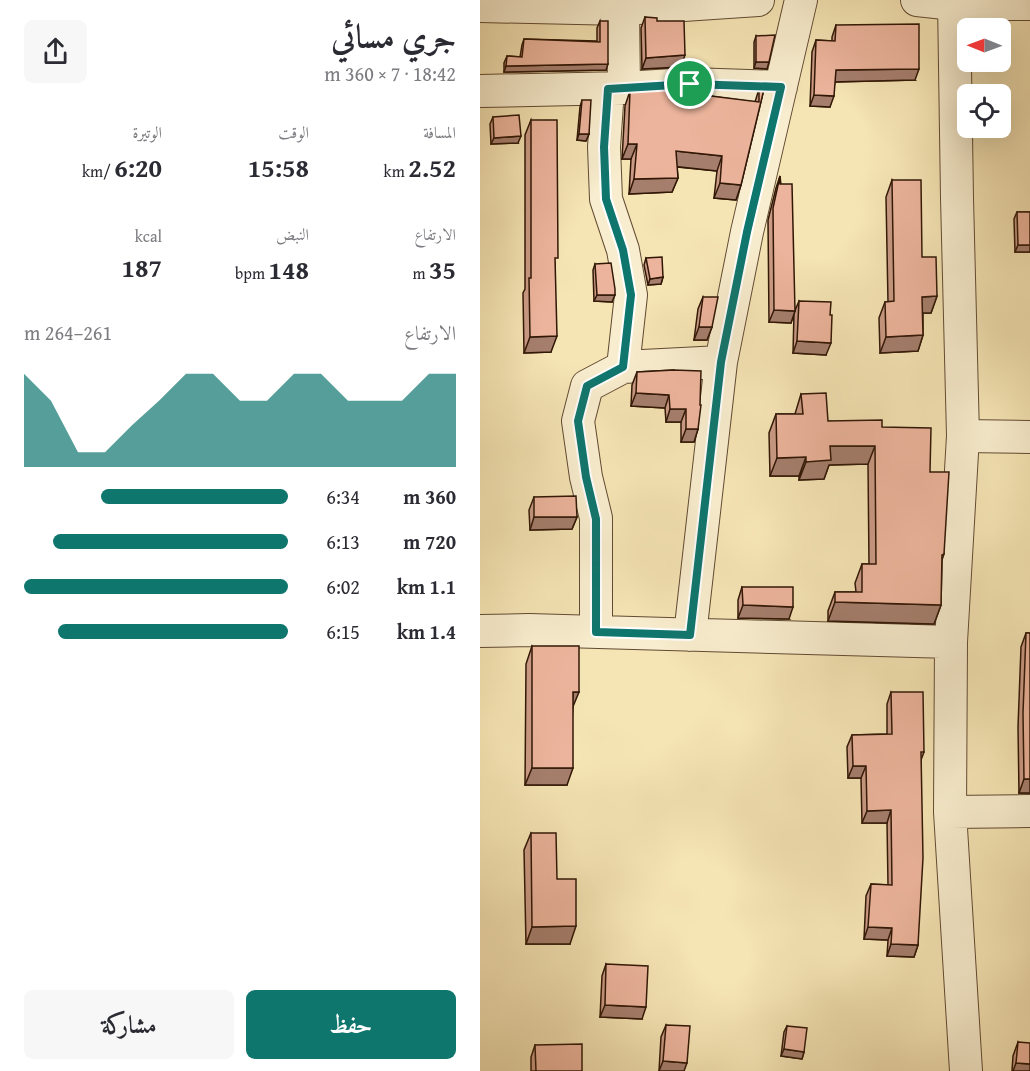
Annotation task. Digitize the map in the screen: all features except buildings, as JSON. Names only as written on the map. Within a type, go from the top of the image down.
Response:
[{"type":"street","points":[[480,6],[623,9],[670,3],[758,0]]},
{"type":"street","points":[[690,635],[721,362],[747,232],[801,0]]},
{"type":"street","points":[[917,0],[1030,4]]},
{"type":"street","points":[[954,2],[963,436],[951,642],[950,813],[966,1071]]},
{"type":"street","points":[[623,9],[616,89],[604,147],[606,199],[623,250],[631,295],[623,367]]},
{"type":"street","points":[[480,91],[616,89],[690,84],[781,87]]},
{"type":"street","points":[[596,632],[596,519],[586,477],[578,421],[587,386],[623,367],[721,362]]},
{"type":"street","points":[[963,436],[1030,437]]},
{"type":"street","points":[[480,631],[951,642]]},
{"type":"street","points":[[950,813],[1030,811]]},
{"type":"route","points":[[690,84],[781,87],[747,232],[721,362],[690,635],[596,632],[596,519],[586,477],[578,421],[587,386],[623,367],[631,295],[623,250],[606,199],[604,147],[608,89],[690,84]]}]
